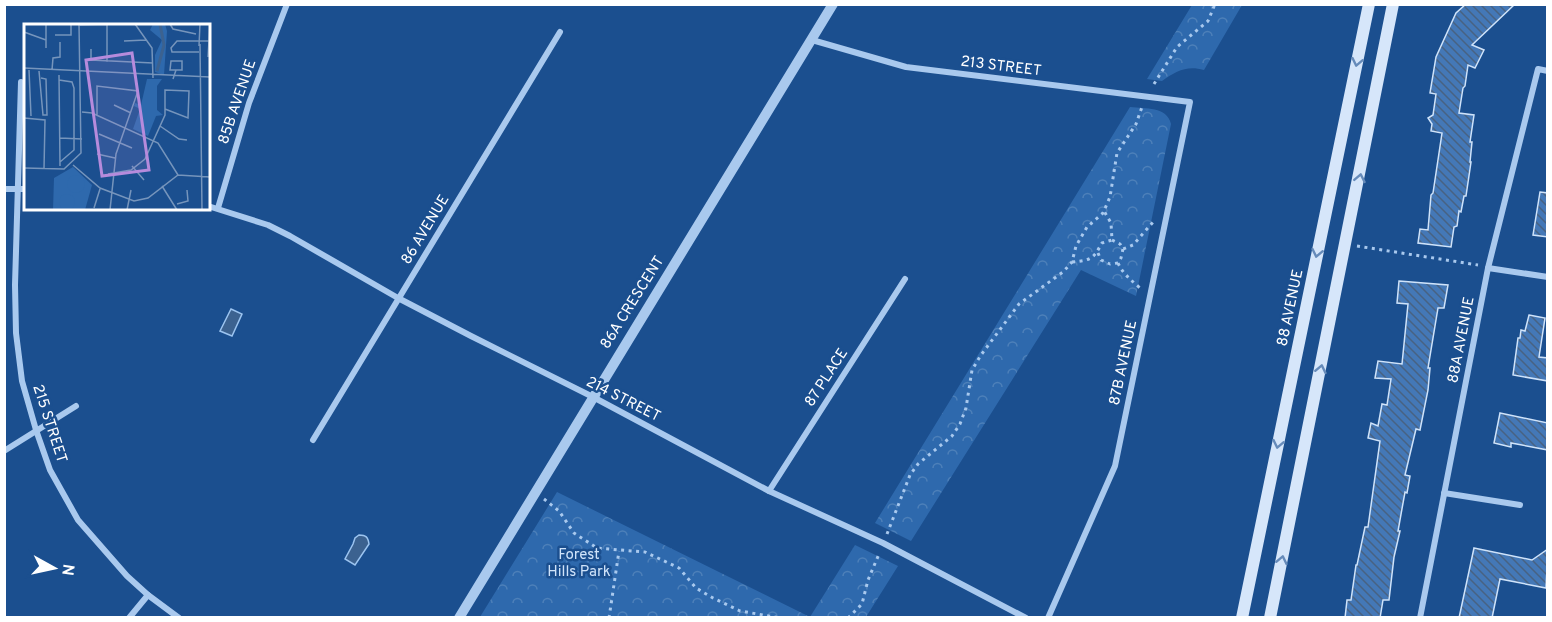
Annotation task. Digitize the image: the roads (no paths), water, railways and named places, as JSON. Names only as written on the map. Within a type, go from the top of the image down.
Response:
[{"type":"main road","name":"88 AVENUE","points":[[1242,618],[1369,4]]},
{"type":"main road","points":[[1270,618],[1347,245],[1393,4]]},
{"type":"street","name":"85B AVENUE","points":[[218,208],[249,103],[287,4]]},
{"type":"street","name":"86A CRESCENT","points":[[459,618],[833,4]]},
{"type":"street","name":"86 AVENUE","points":[[313,440],[560,32]]},
{"type":"street","name":"213 STREET","points":[[812,40],[906,67],[1190,102]]},
{"type":"street","name":"88A AVENUE","points":[[1420,618],[1488,268],[1538,69],[1548,71]]},
{"type":"street","name":"215 STREET","points":[[21,82],[22,189],[15,285],[16,333],[22,381],[36,430],[51,470],[78,520],[105,553],[148,595],[179,618]]},
{"type":"street","name":"87B AVENUE","points":[[1048,618],[1115,466],[1190,102]]},
{"type":"street","points":[[4,189],[22,189]]},
{"type":"street","name":"214 STREET","points":[[210,206],[268,225],[290,236],[398,298],[769,490],[883,543],[1026,618]]},
{"type":"street","points":[[1488,268],[1548,277]]},
{"type":"street","name":"87 PLACE","points":[[769,490],[904,279]]},
{"type":"street","points":[[4,451],[76,406]]},
{"type":"street","points":[[1444,494],[1520,505]]},
{"type":"street","points":[[129,618],[148,595]]},
{"type":"park label","name":"Forest Hills Park","points":[[579,564]]}]
